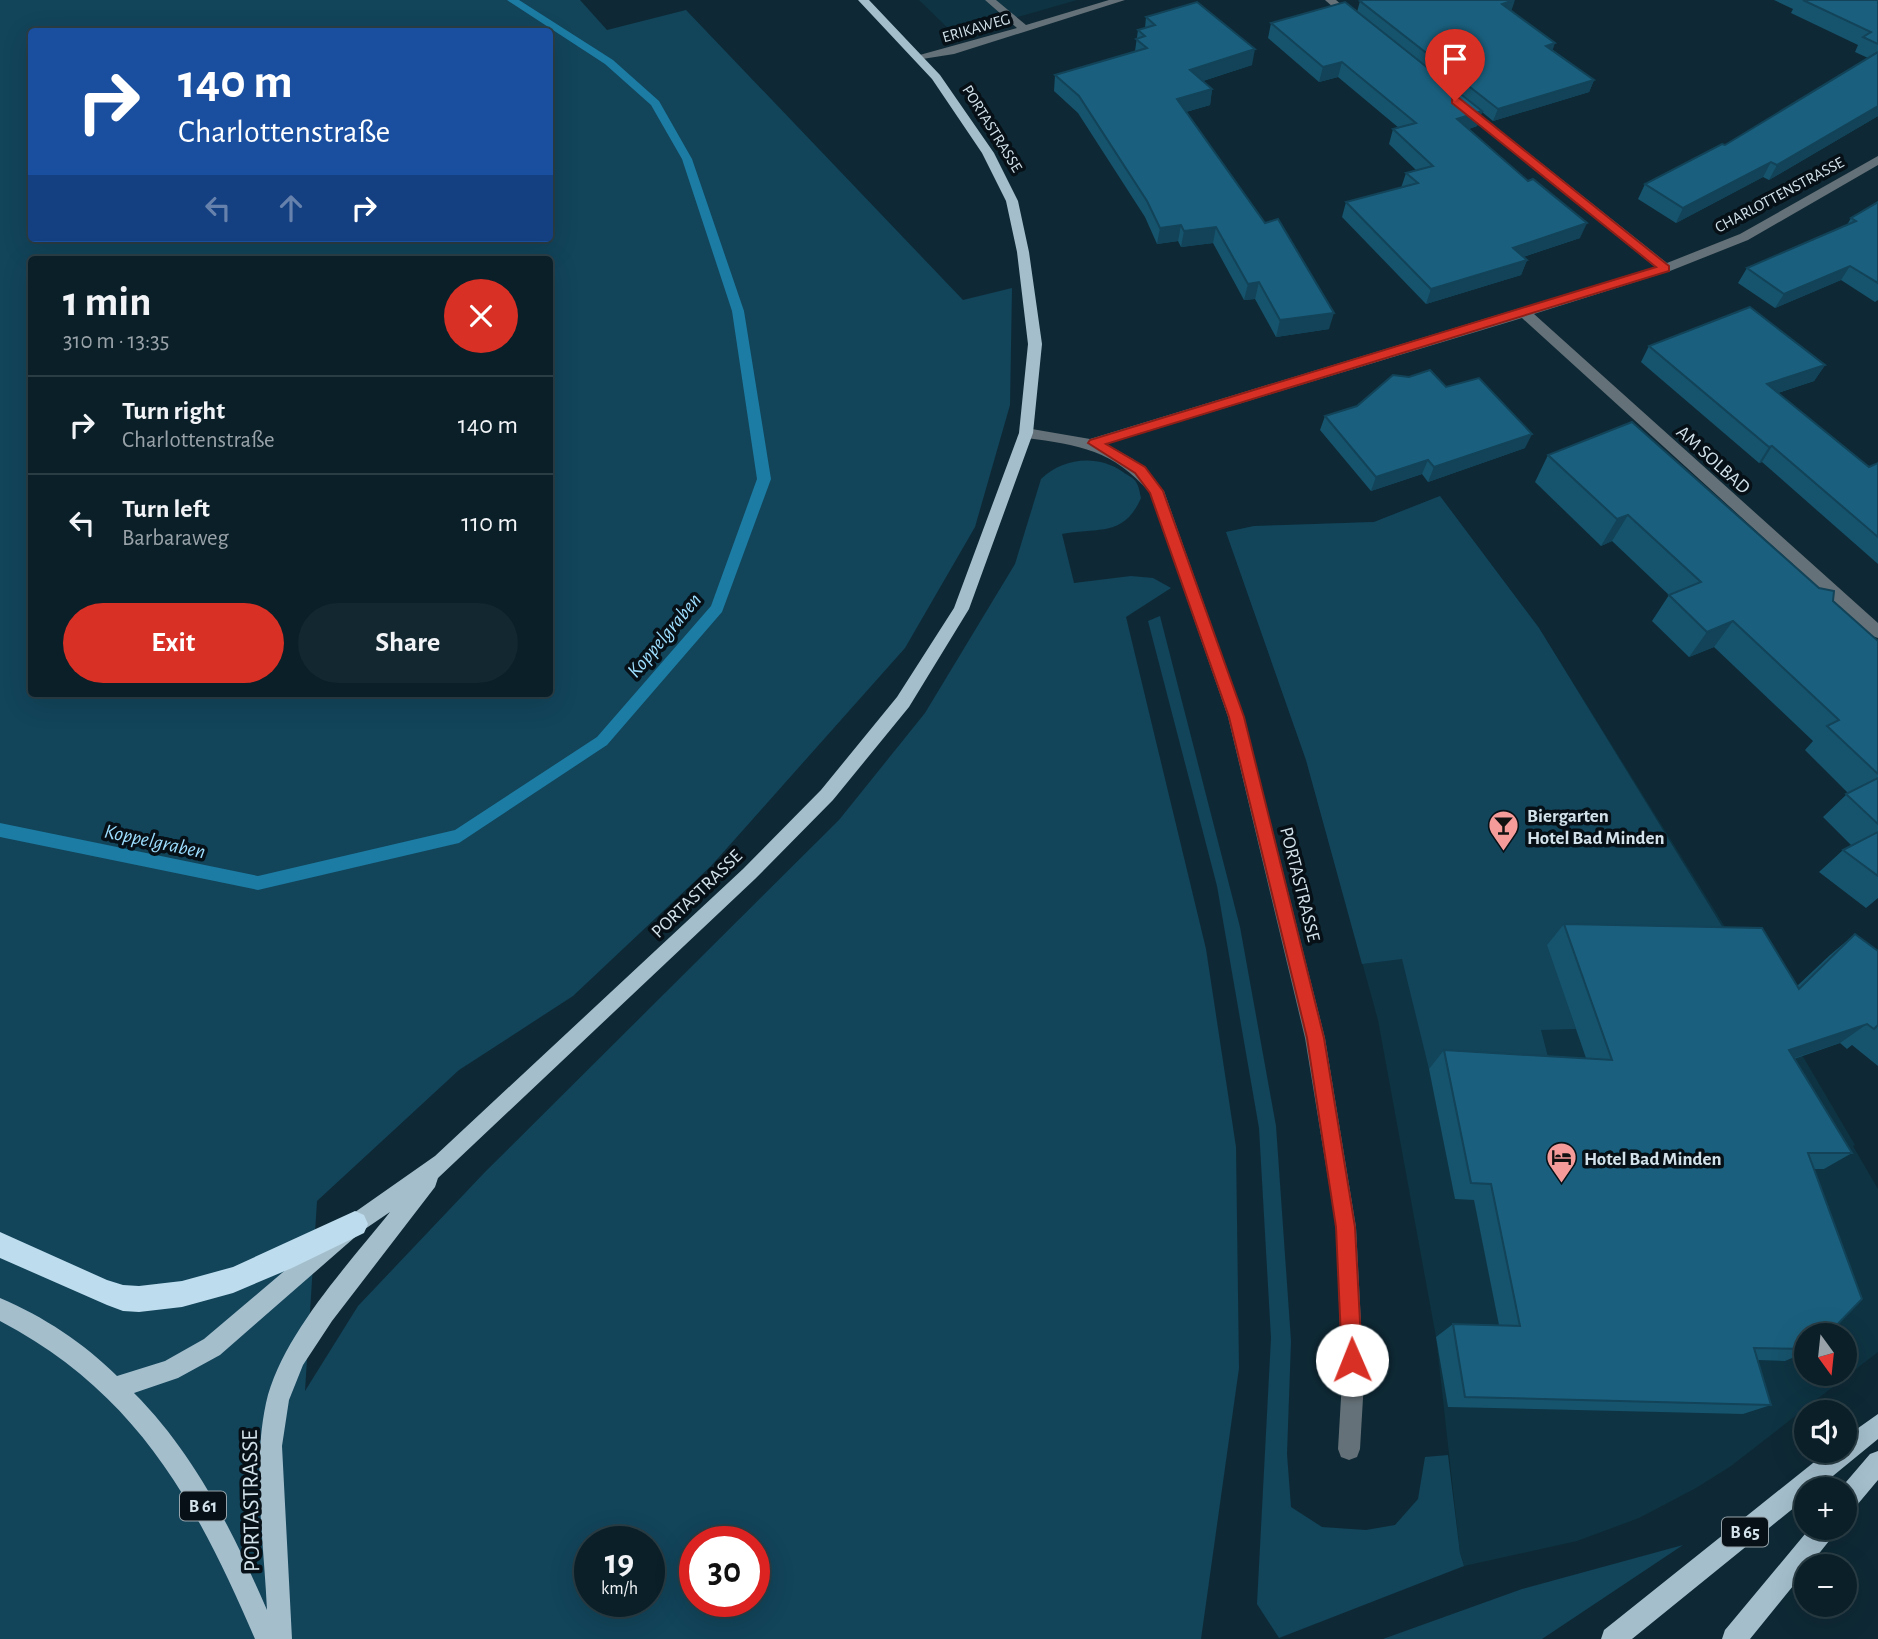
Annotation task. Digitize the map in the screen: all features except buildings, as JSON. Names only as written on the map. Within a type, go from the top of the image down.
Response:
[{"type":"highway","points":[[0,1245],[90,1286],[127,1299],[178,1295],[223,1284],[262,1269],[355,1224]]},
{"type":"main road","name":"PORTASTRASSE","points":[[116,1388],[170,1370],[212,1348],[355,1224],[442,1163],[749,874],[827,795],[903,702],[961,610],[1026,433],[1035,344],[1023,253],[1013,201],[988,153],[920,58],[863,0]]},
{"type":"main road","name":"PORTASTRASSE","points":[[281,1639],[271,1446],[278,1400],[295,1358],[324,1313],[442,1163]]},
{"type":"main road","name":"B 61","points":[[0,1309],[52,1338],[116,1388],[178,1464],[228,1549],[267,1639]]},
{"type":"main road","name":"B 65","points":[[1613,1639],[1878,1425]]},
{"type":"main road","points":[[1857,1487],[1878,1462]]},
{"type":"main road","points":[[1734,1639],[1815,1540]]},
{"type":"street","points":[[990,0],[1024,29]]},
{"type":"street","name":"ERIKAWEG","points":[[920,58],[950,52],[1121,0]]},
{"type":"street","points":[[1330,0],[1362,26]]},
{"type":"street","points":[[1449,95],[1665,268]]},
{"type":"street","name":"CHARLOTTENSTRASSE","points":[[1094,443],[1665,268],[1744,237],[1878,160]]},
{"type":"street","name":"AM SOLBAD","points":[[1524,313],[1878,632]]},
{"type":"street","name":"PORTASTRASSE","points":[[1026,433],[1094,443],[1140,470],[1157,491],[1240,729],[1315,1038],[1346,1227],[1353,1381],[1349,1448]]},
{"type":"shaded area","points":[[0,0],[580,0],[607,30],[686,10],[963,300],[1012,288],[1010,405],[975,527],[905,648],[711,866],[573,996],[459,1070],[317,1201],[305,1391],[358,1306],[485,1172],[839,820],[925,713],[1015,564],[1041,479],[1059,467],[1080,461],[1102,463],[1123,472],[1136,482],[1141,498],[1126,520],[1117,525],[1062,534],[1074,583],[1131,576],[1153,578],[1171,588],[1126,617],[1206,949],[1236,1147],[1239,1368],[1201,1639],[0,1639]]},
{"type":"shaded area","points":[[919,0],[1077,0],[955,35]]},
{"type":"shaded area","points":[[1440,496],[1539,628],[1758,980],[1878,1189],[1878,1352],[1857,1368],[1857,1323],[1794,1323],[1794,1386],[1834,1386],[1816,1400],[1794,1400],[1794,1417],[1731,1466],[1696,1488],[1639,1518],[1577,1541],[1464,1566],[1460,1553],[1436,1337],[1378,1020],[1306,760],[1226,532],[1254,526],[1374,522]]},
{"type":"shaded area","name":"Biergarten Hotel Bad Minden","points":[[1440,496],[1539,628],[1736,949],[1548,945],[1576,1029],[1541,1030],[1553,1076],[1429,1069],[1402,959],[1362,964],[1306,760],[1226,532],[1254,526],[1374,522]]},
{"type":"shaded area","points":[[1160,616],[1240,927],[1276,1126],[1291,1341],[1287,1454],[1291,1507],[1322,1527],[1366,1530],[1395,1525],[1418,1499],[1425,1457],[1448,1455],[1460,1553],[1464,1566],[1279,1638],[1257,1604],[1271,1338],[1259,1128],[1217,886],[1148,621]]},
{"type":"shaded area","points":[[1683,1545],[1542,1639],[1383,1639],[1522,1589]]},
{"type":"waterway","name":"Koppelgraben","points":[[0,830],[258,883],[459,836],[602,741],[717,608],[764,479],[738,311],[687,159],[655,103],[609,62],[512,0]]},
{"type":"place","name":"Biergarten Hotel Bad Minden","points":[[1504,853]]},
{"type":"place","name":"Hotel Bad Minden","points":[[1561,1185]]},
{"type":"route","points":[[1352,1360],[1346,1227],[1315,1038],[1236,717],[1157,491],[1140,470],[1094,443],[1665,268],[1455,101]]}]
